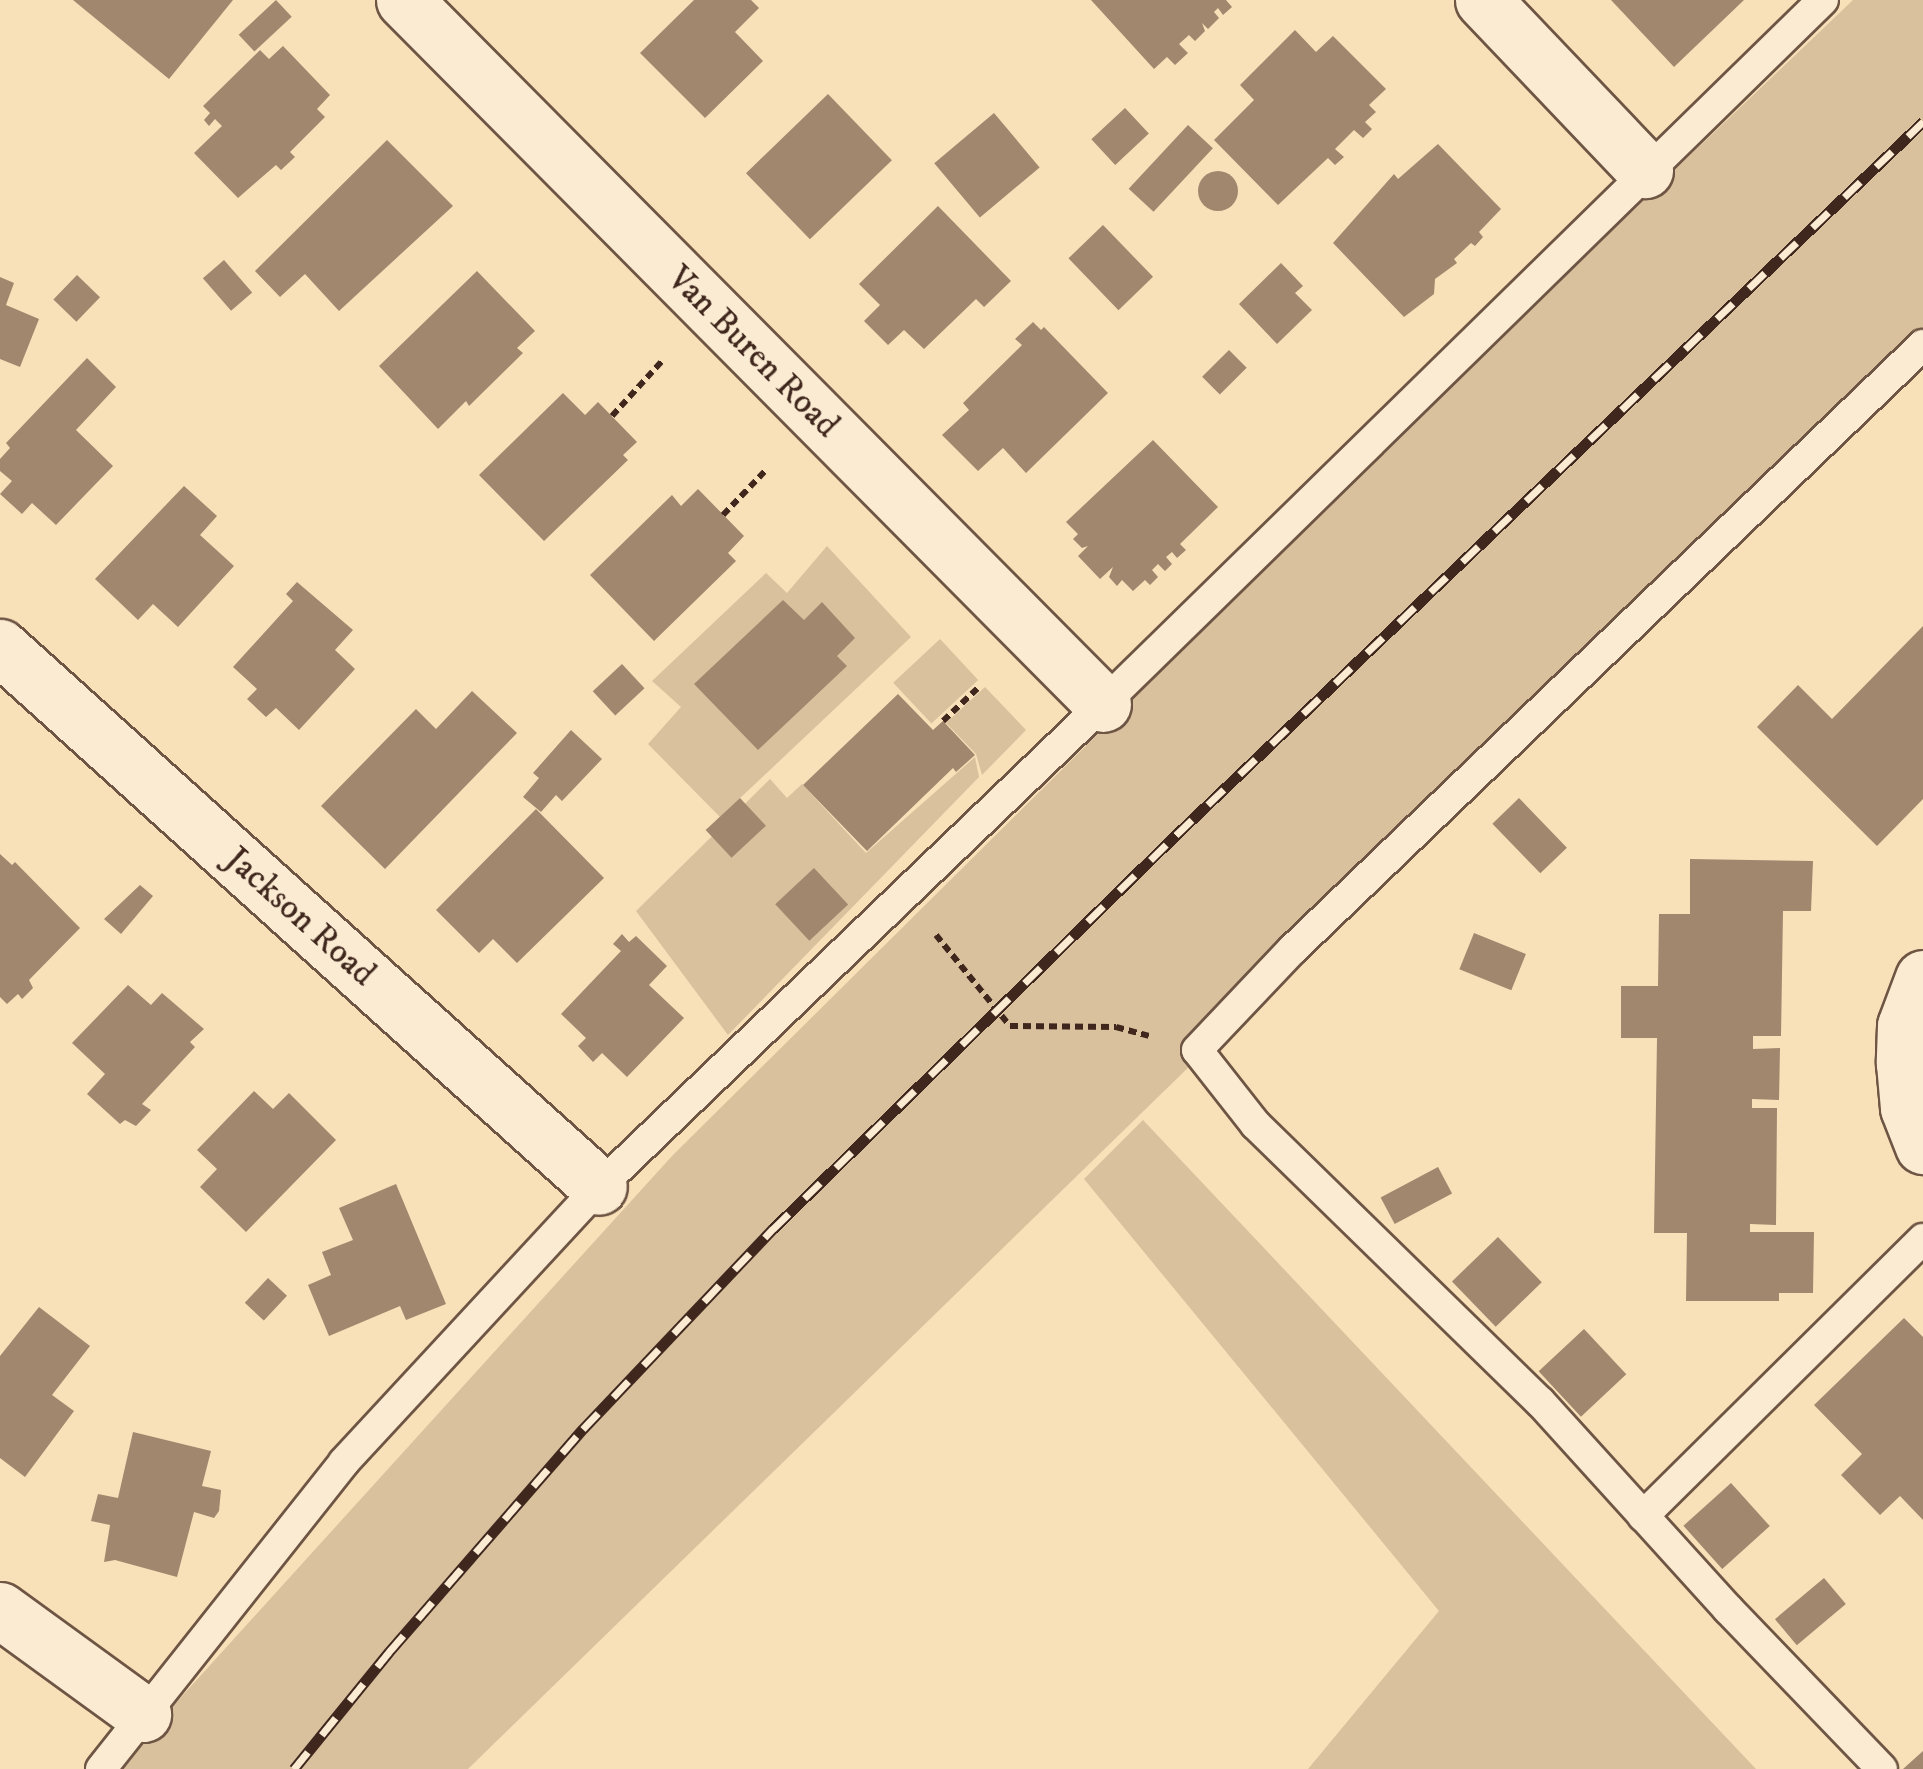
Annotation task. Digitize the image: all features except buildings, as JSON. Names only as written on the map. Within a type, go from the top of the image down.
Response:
[{"type":"street","name":"Van Buren Road","points":[[404,0],[1103,704]]},
{"type":"street","points":[[1483,0],[1645,170]]},
{"type":"street","name":"Jackson Road","points":[[0,647],[600,1188]]},
{"type":"street","points":[[1923,978],[1905,1026],[1904,1064],[1908,1108],[1923,1146]]},
{"type":"street","points":[[0,1610],[143,1714]]},
{"type":"lane","points":[[101,1769],[344,1462],[600,1188],[1103,704],[1823,0]]},
{"type":"lane","points":[[1882,1769],[1540,1402],[1256,1124],[1197,1050],[1293,948],[1923,345]]},
{"type":"lane","points":[[1643,1516],[1923,1239]]},
{"type":"path","points":[[612,416],[663,360]]},
{"type":"path","points":[[724,516],[767,469]]},
{"type":"path","points":[[943,722],[980,686]]},
{"type":"path","points":[[883,915],[923,918],[1010,1026],[1116,1026],[1197,1050]]},
{"type":"shaded area","points":[[1853,0],[1923,0],[1923,352],[468,1769],[123,1769],[153,1728],[672,1156],[1470,365]]},
{"type":"shaded area","points":[[827,546],[911,637],[720,817],[648,744],[681,707],[652,681],[766,573],[787,593]]},
{"type":"shaded area","points":[[940,639],[978,680],[931,724],[893,683]]},
{"type":"shaded area","points":[[985,687],[1026,730],[982,775],[976,754],[946,723]]},
{"type":"shaded area","points":[[975,757],[979,777],[728,1035],[636,911],[770,779],[787,798],[802,784],[866,853]]},
{"type":"shaded area","points":[[1143,1120],[1756,1769],[1308,1769],[1439,1611],[1084,1179]]},
{"type":"railway","points":[[294,1769],[389,1652],[583,1429],[773,1229],[1176,835],[1923,122]]}]
